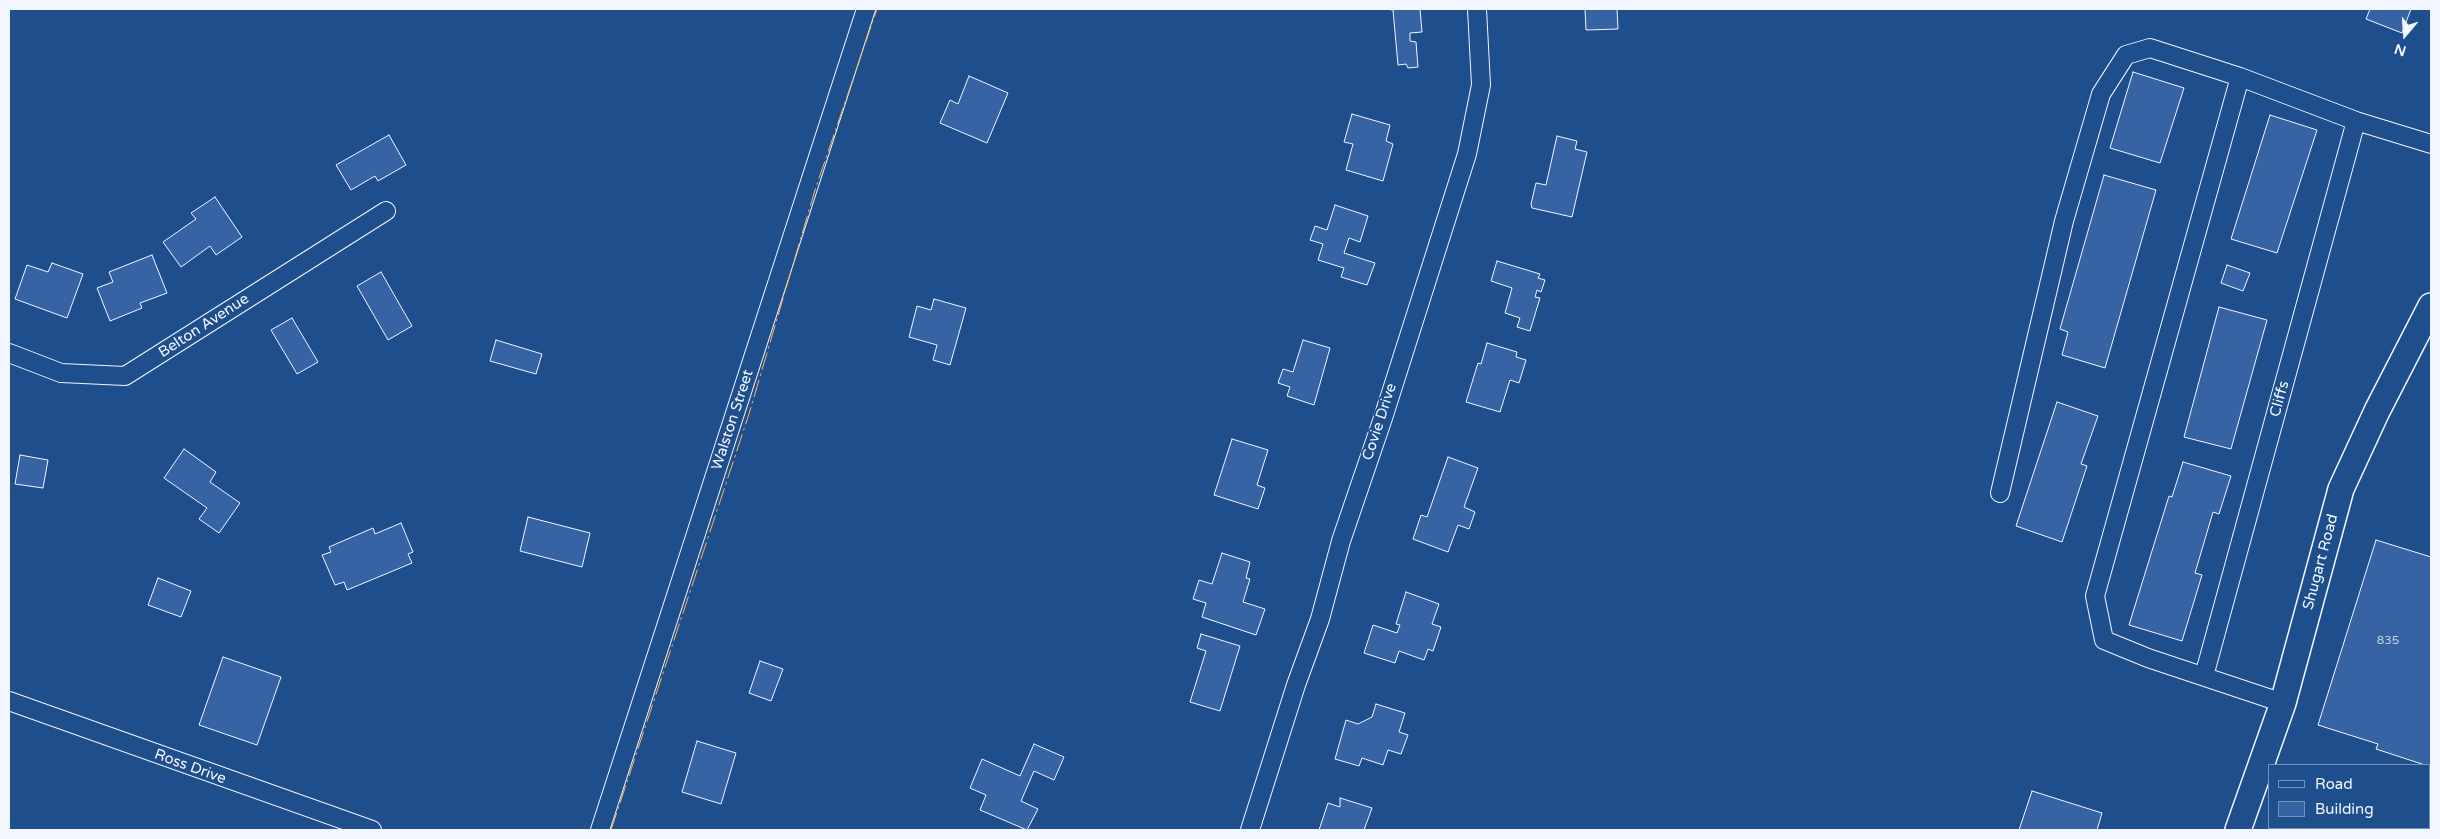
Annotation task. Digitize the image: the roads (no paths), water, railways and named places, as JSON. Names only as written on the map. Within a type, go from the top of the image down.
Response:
[{"type":"street","name":"Walston Street","points":[[600,830],[866,9]]},
{"type":"street","name":"Covie Drive","points":[[1250,830],[1296,685],[1320,619],[1341,541],[1383,418],[1467,154],[1481,85],[1477,9]]},
{"type":"street","points":[[2000,492],[2061,230],[2101,94],[2126,55],[2150,48],[2240,77],[2356,121],[2431,144]]},
{"type":"street","points":[[2240,77],[2095,596],[2104,640],[2148,658],[2283,703]]},
{"type":"street","name":"Cliffs","points":[[2204,676],[2356,121]]},
{"type":"street","name":"Belton Avenue","points":[[9,353],[61,373],[126,376],[386,211]]},
{"type":"street","name":"Shugart Road","points":[[2238,830],[2283,703],[2341,489],[2377,410],[2431,306]]},
{"type":"street","name":"Ross Drive","points":[[9,701],[216,777],[372,830]]}]
